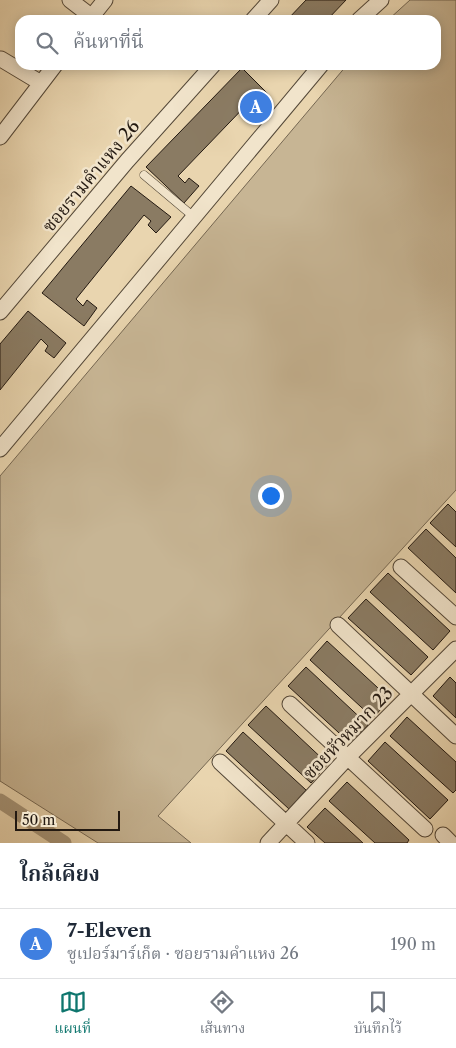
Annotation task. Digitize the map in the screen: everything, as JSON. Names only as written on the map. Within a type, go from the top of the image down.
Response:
[{"type":"street","points":[[70,0],[87,15]]},
{"type":"street","points":[[92,15],[105,0]]},
{"type":"street","points":[[258,15],[271,0]]},
{"type":"street","points":[[364,15],[381,0]]},
{"type":"street","points":[[1,58],[15,67]]},
{"type":"street","points":[[20,70],[41,83]]},
{"type":"street","points":[[0,137],[51,70]]},
{"type":"street","name":"ซอยรามคำแหง 26","points":[[0,312],[127,161],[209,70]]},
{"type":"street","points":[[0,449],[317,70]]},
{"type":"street","points":[[401,567],[456,617]]},
{"type":"street","points":[[338,625],[456,736]]},
{"type":"street","name":"ซอยหัวหมาก 23","points":[[268,843],[348,757],[456,649]]},
{"type":"street","points":[[290,704],[425,829]]},
{"type":"street","points":[[220,762],[307,843]]},
{"type":"lane","points":[[144,175],[194,217]]},
{"type":"shaded area","points":[[410,0],[456,0],[456,490],[158,816],[191,843],[98,843],[0,781],[0,476],[343,70],[441,70],[441,15],[394,15]]},
{"type":"building","points":[[306,0],[346,0],[332,15],[292,15]]},
{"type":"building","points":[[240,70],[244,70],[269,95],[260,104],[253,98],[178,176],[185,183],[189,178],[199,186],[184,203],[146,167]]},
{"type":"building","points":[[131,186],[171,217],[156,233],[148,225],[151,221],[144,215],[76,299],[83,306],[87,300],[97,308],[84,326],[42,293]]},
{"type":"building","points":[[28,311],[66,343],[54,358],[45,351],[48,346],[41,339],[0,390],[0,344]]},
{"type":"building","points":[[448,504],[456,512],[456,547],[430,523]]},
{"type":"building","points":[[426,529],[456,558],[456,593],[408,548]]},
{"type":"building","points":[[388,573],[450,631],[433,650],[370,592]]},
{"type":"building","points":[[366,599],[428,657],[411,675],[348,618]]},
{"type":"building","points":[[327,641],[390,699],[373,718],[310,660]]},
{"type":"building","points":[[306,667],[368,725],[351,744],[288,686]]},
{"type":"building","points":[[450,677],[456,683],[456,718],[433,696]]},
{"type":"building","points":[[266,706],[328,764],[311,783],[248,725]]},
{"type":"building","points":[[407,717],[456,762],[456,790],[453,793],[390,736]]},
{"type":"building","points":[[243,732],[306,790],[289,809],[226,751]]},
{"type":"building","points":[[385,742],[448,800],[430,819],[368,761]]},
{"type":"building","points":[[347,782],[409,840],[407,843],[375,843],[329,801]]},
{"type":"building","points":[[325,808],[363,843],[325,843],[307,827]]},
{"type":"waterway","points":[[0,801],[64,843]]},
{"type":"place","name":"7-Eleven","points":[[256,107]]}]
